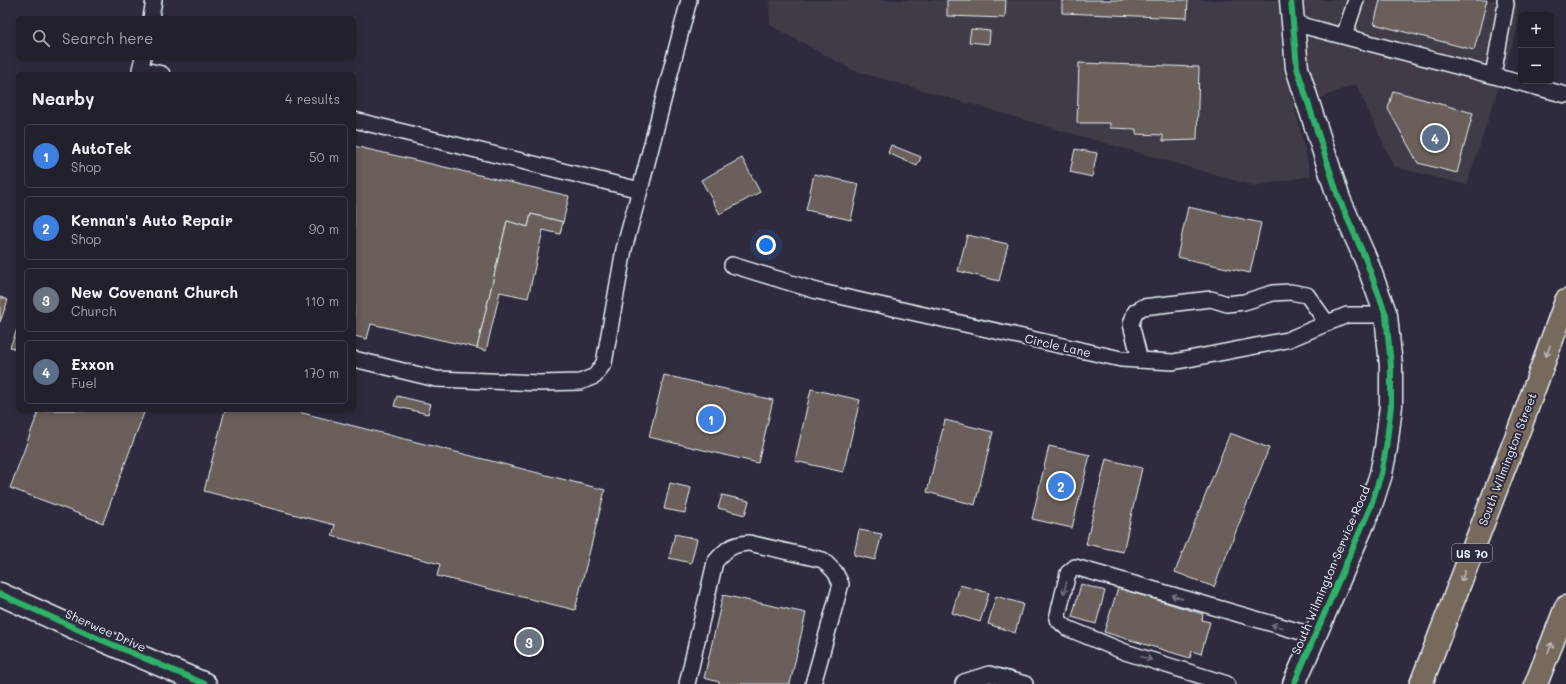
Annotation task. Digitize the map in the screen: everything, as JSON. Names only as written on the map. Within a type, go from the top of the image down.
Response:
[{"type":"highway","name":"South Wilmington Street","points":[[1421,684],[1522,422],[1566,302]]},
{"type":"highway","points":[[1536,684],[1566,607]]},
{"type":"street","name":"South Wilmington Service Road","points":[[1291,0],[1296,68],[1339,198],[1366,260],[1386,315],[1391,366],[1391,406],[1381,474],[1370,508],[1294,684]]},
{"type":"street","name":"Sherwee Drive","points":[[0,594],[97,638],[205,684]]},
{"type":"lane","points":[[151,16],[154,0]]},
{"type":"lane","points":[[356,359],[436,379],[546,383],[580,382],[595,376],[604,363],[622,256],[689,0]]},
{"type":"lane","points":[[1344,36],[1356,0]]},
{"type":"lane","points":[[1493,75],[1506,4],[1505,0]]},
{"type":"lane","points":[[1293,23],[1566,95]]},
{"type":"lane","points":[[142,60],[140,69],[153,72]]},
{"type":"lane","points":[[356,120],[640,190]]},
{"type":"lane","name":"Circle Lane","points":[[732,265],[817,291],[1121,359],[1173,362],[1286,340],[1347,315],[1386,315]]},
{"type":"lane","points":[[1140,360],[1131,324],[1135,312],[1143,307],[1211,299],[1228,304],[1244,302],[1273,293],[1290,292],[1307,295],[1327,323]]},
{"type":"lane","points":[[687,684],[715,562],[724,551],[737,544],[749,543],[823,560],[835,572],[841,584],[813,684]]},
{"type":"lane","points":[[1227,684],[1124,652],[1067,628],[1057,619],[1068,573],[1075,568],[1315,636]]},
{"type":"lane","points":[[963,684],[964,682],[989,674],[1025,684]]},
{"type":"shaded area","points":[[769,0],[1517,0],[1517,30],[1467,185],[1394,167],[1356,84],[1295,108],[1311,176],[1254,186],[852,70],[770,25]]},
{"type":"building","points":[[947,0],[1006,0],[1005,18],[947,16]]},
{"type":"building","points":[[1062,0],[1188,0],[1187,18],[1062,13]]},
{"type":"building","points":[[1380,0],[1487,0],[1474,50],[1374,24]]},
{"type":"building","points":[[971,29],[990,31],[989,44],[969,42]]},
{"type":"building","points":[[1079,63],[1199,67],[1197,140],[1163,141],[1163,135],[1136,134],[1136,129],[1110,128],[1110,123],[1077,123]]},
{"type":"building","points":[[1393,91],[1473,113],[1457,173],[1418,163],[1388,109]]},
{"type":"building","points":[[891,145],[921,157],[917,166],[888,153]]},
{"type":"building","points":[[356,146],[569,196],[563,222],[531,214],[528,227],[507,221],[477,348],[371,324],[367,339],[356,336]]},
{"type":"building","points":[[1075,149],[1097,153],[1092,177],[1070,172]]},
{"type":"building","points":[[742,158],[760,192],[720,214],[701,180]]},
{"type":"building","points":[[814,174],[859,184],[851,220],[806,210]]},
{"type":"building","points":[[1188,207],[1261,223],[1250,273],[1177,257]]},
{"type":"building","points":[[531,214],[563,222],[560,234],[543,230],[528,298],[500,292],[486,351],[477,348],[507,221],[528,227]]},
{"type":"building","points":[[967,235],[1008,244],[999,281],[958,271]]},
{"type":"building","points":[[0,297],[8,300],[0,322]]},
{"type":"building","points":[[16,332],[16,349],[10,347]]},
{"type":"building","points":[[664,375],[773,400],[758,463],[649,437]]},
{"type":"building","points":[[811,389],[860,400],[843,472],[795,461]]},
{"type":"building","points":[[397,396],[431,404],[428,414],[394,406]]},
{"type":"building","points":[[38,412],[144,412],[103,523],[10,488]]},
{"type":"building","points":[[224,412],[299,412],[605,490],[575,610],[437,576],[440,564],[332,536],[335,525],[204,491]]},
{"type":"building","points":[[945,420],[993,432],[975,505],[927,492]]},
{"type":"building","points":[[1230,433],[1269,448],[1214,587],[1175,572]]},
{"type":"building","points":[[1049,446],[1090,455],[1072,528],[1032,519]]},
{"type":"building","points":[[1106,459],[1142,468],[1123,552],[1086,544]]},
{"type":"building","points":[[670,483],[691,488],[685,513],[664,509]]},
{"type":"building","points":[[722,495],[749,501],[745,515],[718,508]]},
{"type":"building","points":[[859,530],[882,534],[875,560],[854,555]]},
{"type":"building","points":[[675,534],[697,539],[691,563],[669,558]]},
{"type":"building","points":[[1081,584],[1105,591],[1096,624],[1072,617]]},
{"type":"building","points":[[960,585],[989,593],[980,622],[952,613]]},
{"type":"building","points":[[1118,588],[1203,614],[1202,620],[1210,622],[1201,654],[1192,651],[1190,658],[1104,632]]},
{"type":"building","points":[[723,595],[806,613],[790,684],[719,684],[719,682],[704,678]]},
{"type":"building","points":[[996,596],[1023,604],[1015,633],[988,624]]},
{"type":"cycle path","points":[[1291,0],[1297,68],[1339,199],[1366,260],[1386,315],[1391,366],[1391,406],[1381,474],[1370,508],[1294,684]]},
{"type":"cycle path","points":[[0,594],[97,638],[205,684]]},
{"type":"place","name":"Exxon","points":[[1435,138]]},
{"type":"place","name":"AutoTek","points":[[711,419]]},
{"type":"place","name":"Kennan's Auto Repair","points":[[1061,486]]},
{"type":"place","name":"New Covenant Church","points":[[529,642]]}]
